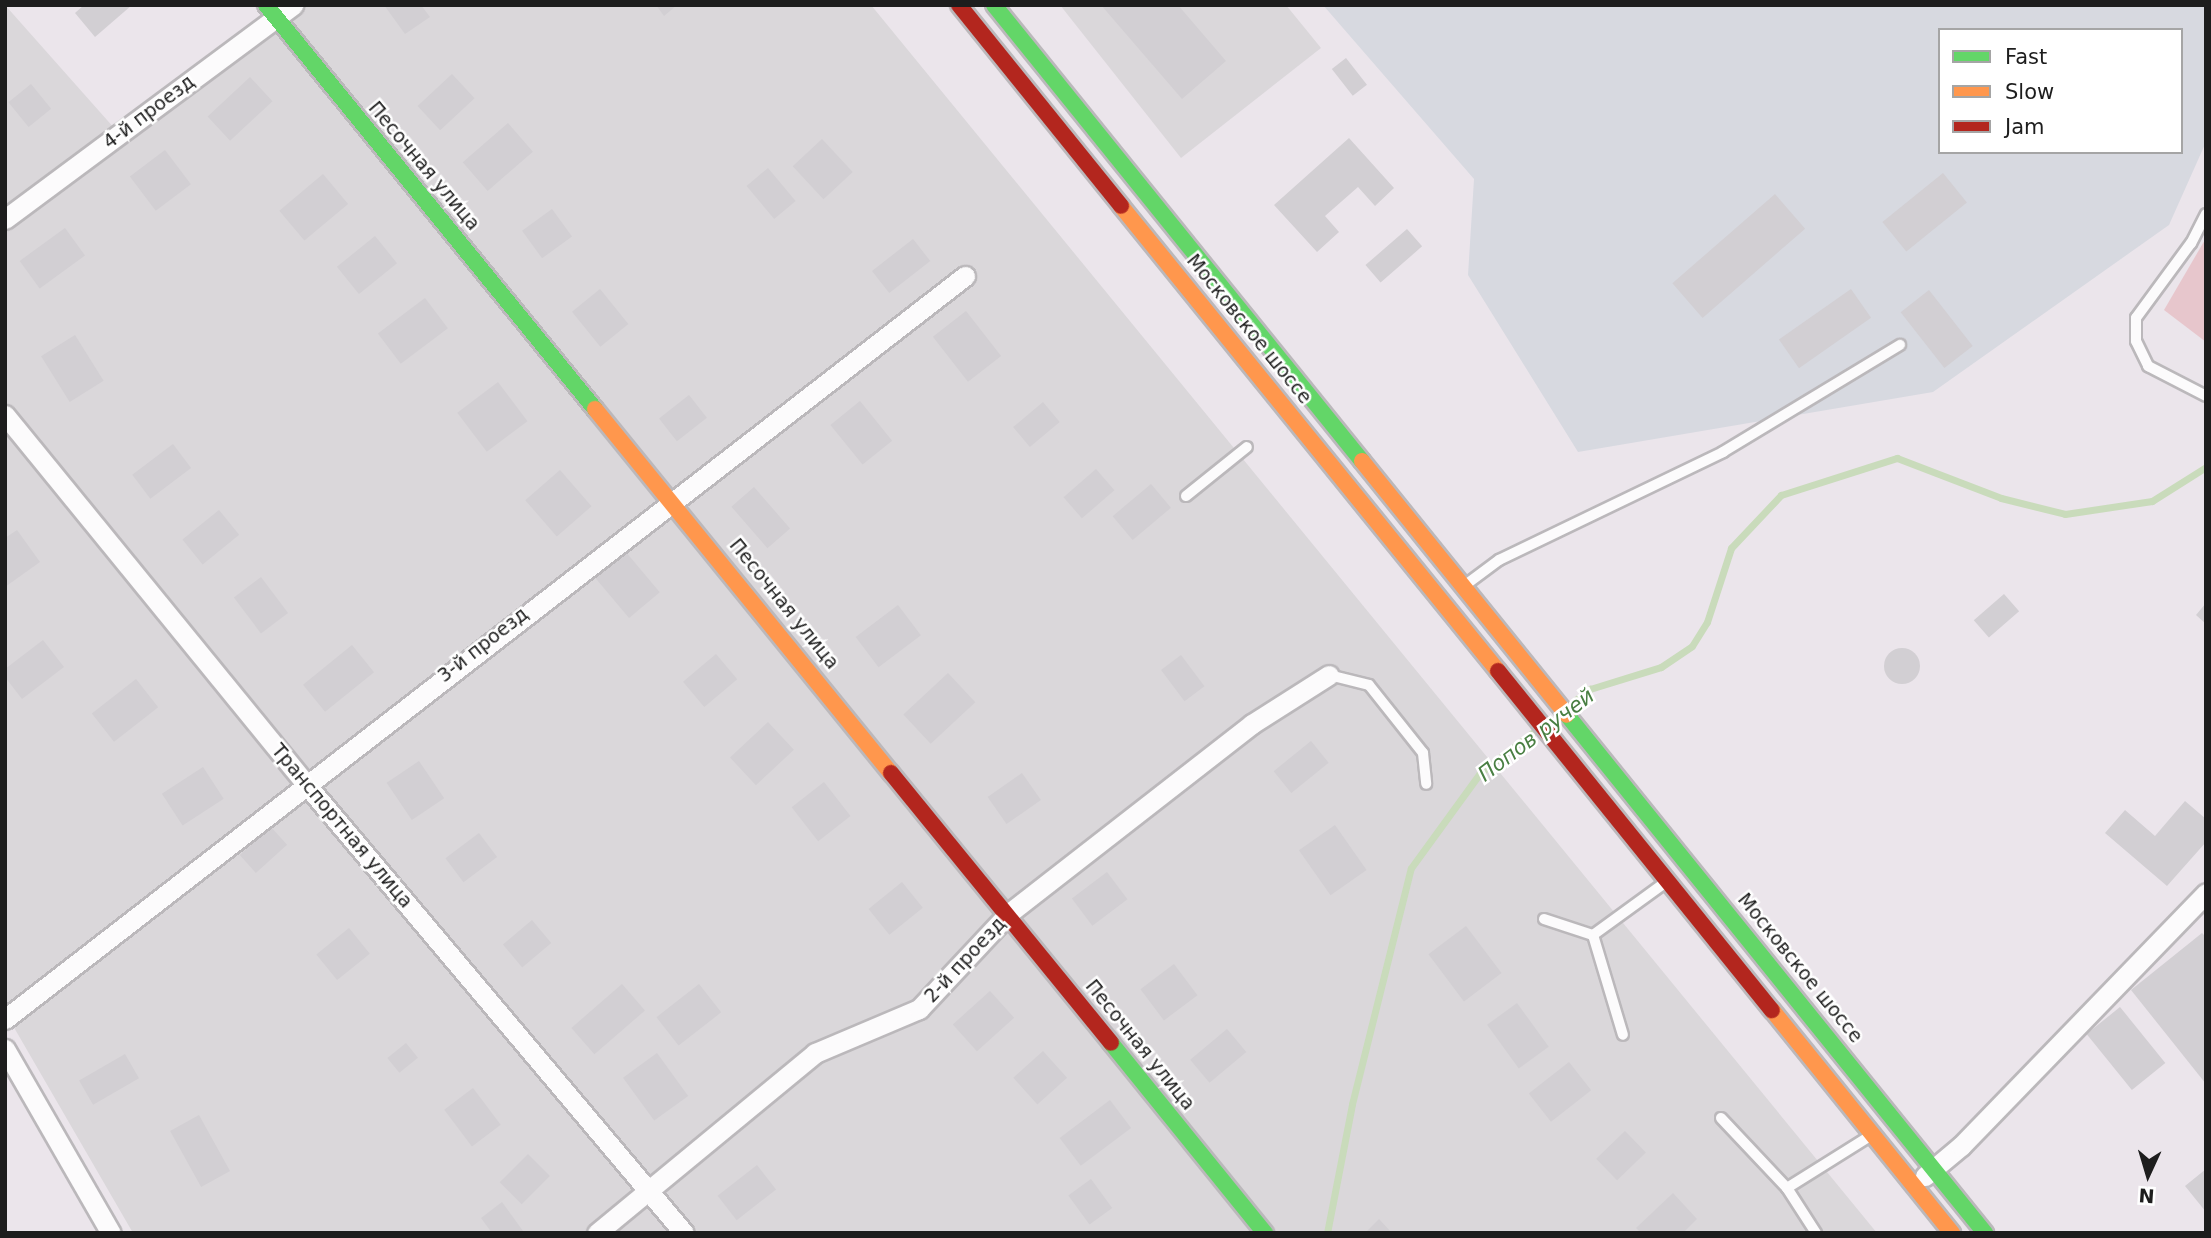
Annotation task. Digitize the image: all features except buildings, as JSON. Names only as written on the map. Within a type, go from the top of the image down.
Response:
[{"type":"main road","name":"Московское шоссе","points":[[959,5],[1668,880]]},
{"type":"main road","name":"Московское шоссе","points":[[994,5],[1985,1233]]},
{"type":"main road","name":"Песочная улица","points":[[271,12],[672,498],[1265,1233]]},
{"type":"main road","points":[[1668,880],[1952,1233]]},
{"type":"street","name":"4-й проезд","points":[[5,219],[271,12],[293,5]]},
{"type":"street","name":"3-й проезд","points":[[5,1019],[672,498],[965,276]]},
{"type":"street","name":"Транспортная улица","points":[[5,415],[305,783],[651,1190],[684,1233]]},
{"type":"street","name":"2-й проезд","points":[[597,1233],[815,1053],[919,1009],[1008,914],[1252,724],[1329,675]]},
{"type":"street","points":[[1914,1185],[1961,1146],[2206,893]]},
{"type":"street","points":[[5,1049],[111,1233]]},
{"type":"lane","points":[[2206,214],[2191,243],[2136,318],[2136,341],[2148,366],[2206,396]]},
{"type":"lane","points":[[1464,586],[1499,560],[1723,453],[1900,345]]},
{"type":"lane","points":[[1186,496],[1247,447]]},
{"type":"lane","points":[[1329,675],[1368,685],[1423,753],[1426,784]]},
{"type":"lane","points":[[1593,935],[1668,880]]},
{"type":"lane","points":[[1544,919],[1593,935]]},
{"type":"lane","points":[[1593,935],[1623,1035]]},
{"type":"lane","points":[[1721,1118],[1787,1188],[1816,1233]]},
{"type":"lane","points":[[1787,1188],[1873,1134]]},
{"type":"shaded area","points":[[5,5],[123,138],[303,5],[871,5],[1877,1233],[133,1233],[5,1012]]},
{"type":"shaded area","points":[[1060,5],[1286,5],[1321,48],[1181,158]]},
{"type":"shaded area","points":[[1323,5],[2206,5],[2206,142],[2169,225],[1933,392],[1578,452],[1468,275],[1474,179]]},
{"type":"shaded area","points":[[2206,238],[2206,342],[2164,310]]},
{"type":"waterway","name":"Попов ручей","points":[[1568,706],[1590,689],[1661,667],[1692,646],[1707,622],[1731,548],[1781,495],[1897,458],[2001,498],[2065,514],[2152,501],[2206,467]]},
{"type":"waterway","name":"Попов ручей","points":[[1327,1233],[1352,1104],[1411,868],[1480,773],[1536,730]]},
{"type":"traffic: fast","points":[[266,5],[595,409]]},
{"type":"traffic: fast","points":[[994,5],[1362,461]]},
{"type":"traffic: fast","points":[[1567,715],[1985,1233]]},
{"type":"traffic: fast","points":[[1111,1043],[1265,1233]]},
{"type":"traffic: slow","points":[[1121,206],[1498,671]]},
{"type":"traffic: slow","points":[[595,409],[891,773]]},
{"type":"traffic: slow","points":[[1362,461],[1567,715]]},
{"type":"traffic: slow","points":[[1772,1010],[1952,1233]]},
{"type":"traffic: jam","points":[[959,5],[1121,206]]},
{"type":"traffic: jam","points":[[1498,671],[1772,1010]]},
{"type":"traffic: jam","points":[[891,773],[1111,1043]]}]
